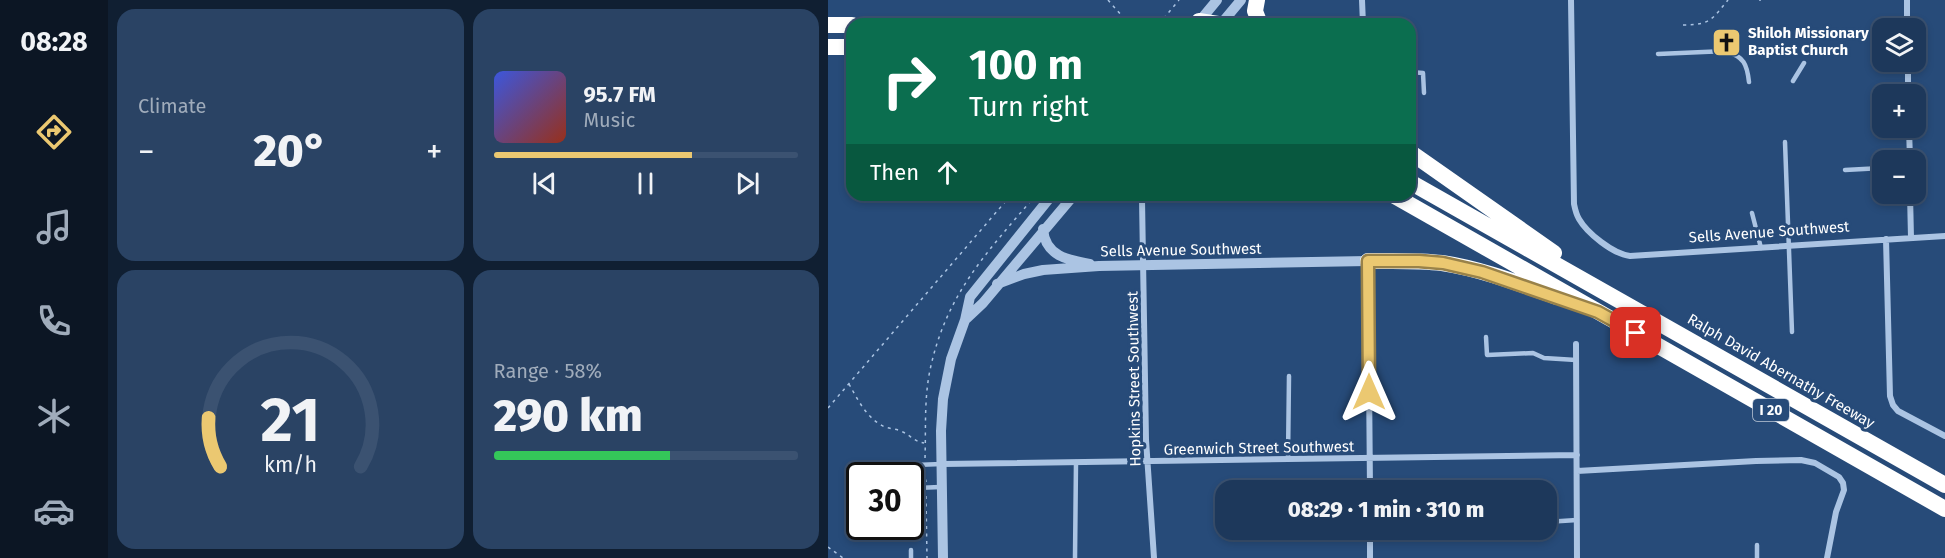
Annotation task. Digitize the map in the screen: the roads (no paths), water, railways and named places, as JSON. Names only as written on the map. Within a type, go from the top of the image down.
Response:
[{"type":"highway","points":[[1257,0],[1255,11],[1258,18]]},
{"type":"highway","points":[[828,25],[846,25]]},
{"type":"highway","points":[[828,47],[846,47]]},
{"type":"highway","points":[[1416,156],[1621,300]]},
{"type":"highway","name":"Ralph David Abernathy Freeway","points":[[1416,185],[1945,485]]},
{"type":"highway","name":"I 20","points":[[1404,201],[1945,509]]},
{"type":"highway","points":[[1368,261],[1419,261],[1467,268],[1598,312]]},
{"type":"street","points":[[1201,18],[1217,0]]},
{"type":"street","points":[[1225,18],[1241,0]]},
{"type":"street","points":[[1362,0],[1363,18]]},
{"type":"street","name":"Sells Avenue Southwest","points":[[1571,0],[1574,204],[1577,217],[1586,228],[1614,251],[1630,256],[1945,236]]},
{"type":"street","points":[[1906,0],[1907,18]]},
{"type":"street","points":[[943,558],[942,410],[946,376],[965,320],[970,297],[1047,201]]},
{"type":"street","points":[[1049,201],[1044,216],[1044,241],[1052,251],[1064,258],[1099,266]]},
{"type":"street","points":[[965,320],[983,303],[1069,201]]},
{"type":"street","name":"Hopkins Street Southwest","points":[[1142,201],[1147,461],[1154,558]]},
{"type":"street","points":[[1910,204],[1911,238]]},
{"type":"street","points":[[1886,239],[1890,396],[1898,411],[1945,436]]},
{"type":"street","points":[[1368,261],[1370,480]]},
{"type":"street","name":"Sells Avenue Southwest","points":[[997,284],[1043,270],[1099,266],[1368,261]]},
{"type":"street","points":[[1576,344],[1577,558]]},
{"type":"street","name":"Greenwich Street Southwest","points":[[942,464],[1577,455]]},
{"type":"street","points":[[1577,471],[1801,460],[1815,463],[1839,477],[1844,490],[1836,512],[1827,558]]},
{"type":"street","points":[[1370,540],[1370,558]]},
{"type":"lane","points":[[1658,54],[1726,51],[1744,61],[1748,67],[1749,82]]},
{"type":"lane","points":[[1793,81],[1804,63]]},
{"type":"lane","points":[[1416,72],[1424,73],[1424,93]]},
{"type":"lane","points":[[1785,142],[1792,332]]},
{"type":"lane","points":[[1845,170],[1872,169]]},
{"type":"lane","points":[[1752,213],[1761,248]]},
{"type":"lane","points":[[1486,337],[1487,356],[1533,353],[1544,358],[1576,360]]},
{"type":"lane","points":[[1288,459],[1289,376]]},
{"type":"lane","points":[[1076,462],[1076,558]]},
{"type":"lane","points":[[924,465],[942,464]]},
{"type":"lane","points":[[924,488],[942,487]]},
{"type":"lane","points":[[1557,521],[1577,520]]},
{"type":"lane","points":[[1756,545],[1756,558]]},
{"type":"lane","points":[[911,550],[911,558]]},
{"type":"place","name":"Shiloh Missionary Baptist Church","points":[[1727,42]]}]
